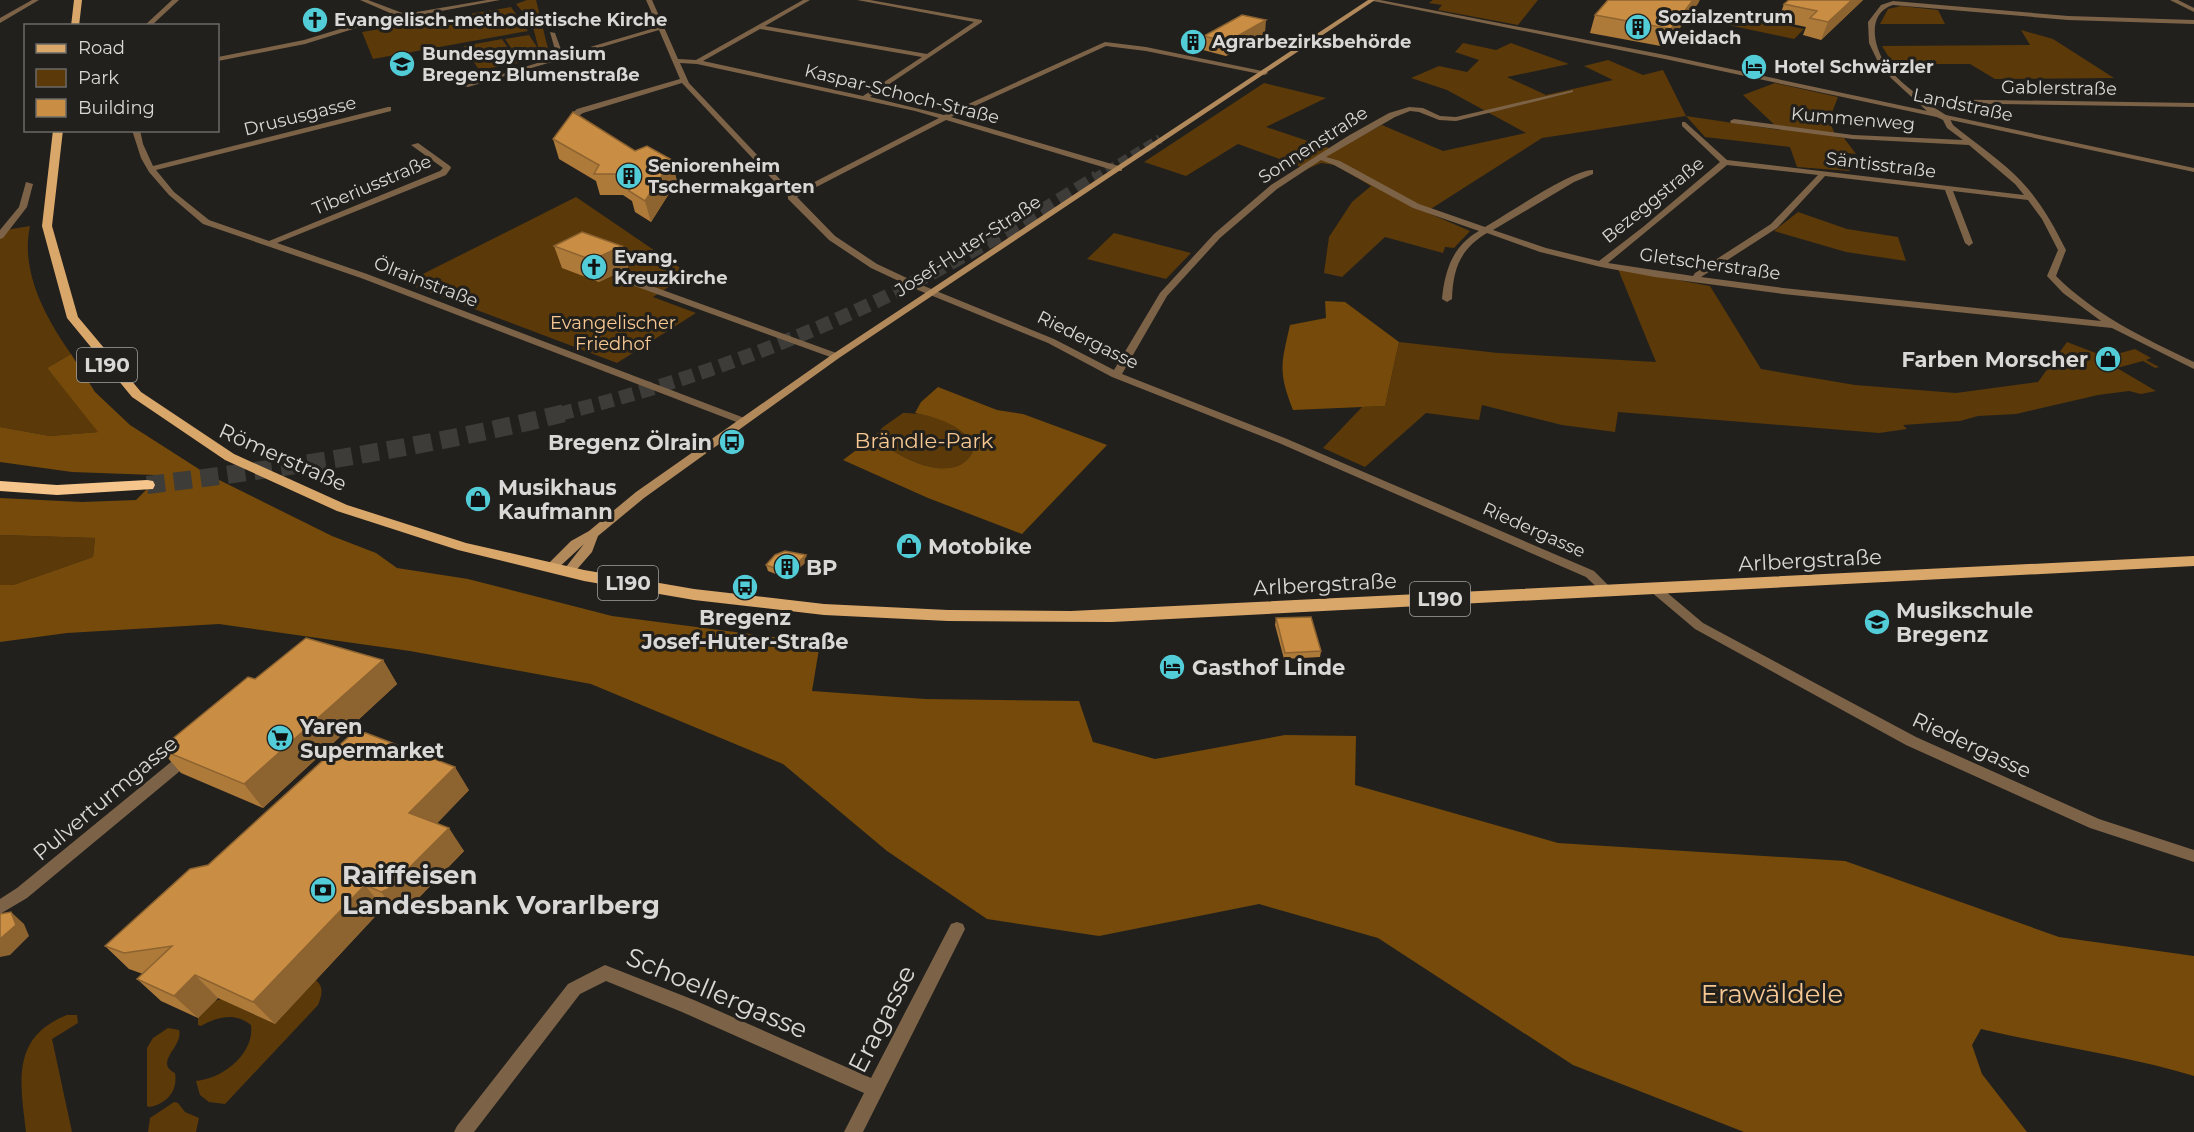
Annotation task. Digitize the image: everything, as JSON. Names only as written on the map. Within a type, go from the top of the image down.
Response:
[{"type":"highway","points":[[0,486],[57,490],[147,485]]},
{"type":"main road","points":[[75,24],[78,0]]},
{"type":"main road","name":"Josef-Huter-Straße","points":[[551,568],[575,544],[593,534],[640,495],[836,356],[1372,0]]},
{"type":"main road","name":"Römerstraße","points":[[58,132],[47,240],[61,298],[94,351],[125,385],[205,445],[250,469],[316,498],[411,532],[478,552],[568,572]]},
{"type":"main road","name":"Josef-Huter-Straße","points":[[568,572],[588,549],[593,534]]},
{"type":"main road","name":"Arlbergstraße","points":[[568,572],[720,598],[804,608],[941,616],[1112,616],[2194,561]]},
{"type":"street","points":[[0,21],[36,0]]},
{"type":"street","points":[[149,24],[176,0]]},
{"type":"street","points":[[363,0],[405,16]]},
{"type":"street","points":[[219,59],[305,42],[365,23],[497,0]]},
{"type":"street","name":"Riedergasse","points":[[649,0],[682,80],[832,238],[874,266],[1051,341],[1116,375],[1283,441],[1590,574],[1608,591]]},
{"type":"street","points":[[697,62],[807,0]]},
{"type":"street","points":[[860,0],[980,21],[866,97]]},
{"type":"street","name":"Landstraße","points":[[1372,0],[1642,52],[2194,170]]},
{"type":"street","points":[[1880,0],[1887,4],[2057,17],[2194,22]]},
{"type":"street","points":[[2173,0],[2194,10]]},
{"type":"street","points":[[1887,4],[1878,10],[1872,22],[1870,35],[1874,52],[1894,78],[2011,175],[2032,198],[2046,218],[2062,250],[2050,276],[2080,303],[2113,325],[2194,366]]},
{"type":"street","points":[[758,27],[929,56]]},
{"type":"street","points":[[466,86],[661,28]]},
{"type":"street","points":[[552,33],[560,57]]},
{"type":"street","points":[[791,197],[946,117],[1105,44],[1117,44],[1264,73]]},
{"type":"street","name":"Kaspar-Schoch-Straße","points":[[675,61],[697,62],[866,97],[946,117],[1119,169]]},
{"type":"street","points":[[587,128],[574,120],[574,115],[583,109],[682,80]]},
{"type":"street","name":"Sonnenstraße","points":[[1116,375],[1163,295],[1217,236],[1274,187],[1351,138],[1392,115],[1408,110],[1420,110],[1446,119],[1456,119],[1571,91]]},
{"type":"street","name":"Gablerstraße","points":[[1923,101],[2194,105]]},
{"type":"street","name":"Drususgasse","points":[[151,169],[387,110]]},
{"type":"street","name":"Kummenweg","points":[[1734,122],[1853,137],[1971,143]]},
{"type":"street","points":[[1685,124],[1725,162]]},
{"type":"street","name":"Ölrainstraße","points":[[136,132],[138,146],[151,169],[184,205],[206,222],[364,276],[743,421]]},
{"type":"street","name":"Tiberiusstraße","points":[[270,243],[443,173],[447,168],[415,145]]},
{"type":"street","name":"Gletscherstraße","points":[[1321,158],[1337,163],[1416,206],[1543,250],[1601,264],[1696,280],[1884,303],[2113,325]]},
{"type":"street","name":"Säntisstraße","points":[[1725,162],[2032,198]]},
{"type":"street","name":"Bezeggstraße","points":[[1601,264],[1725,162]]},
{"type":"street","points":[[1447,299],[1448,278],[1459,252],[1470,240],[1571,180],[1590,172]]},
{"type":"street","points":[[1696,280],[1698,275],[1774,225],[1824,173]]},
{"type":"street","points":[[0,236],[23,207],[29,184]]},
{"type":"street","points":[[1948,188],[1969,243]]},
{"type":"street","points":[[624,279],[836,356]]},
{"type":"street","name":"Riedergasse","points":[[1654,588],[1699,626],[1911,741],[2095,824],[2194,856]]},
{"type":"street","name":"Pulverturmgasse","points":[[0,907],[22,893],[195,750]]},
{"type":"street","name":"Eragasse","points":[[853,1132],[957,929]]},
{"type":"street","name":"Schoellergasse","points":[[464,1132],[574,989],[605,973],[688,1006],[875,1089]]},
{"type":"green space","points":[[536,0],[550,57],[541,58],[532,23],[516,4]]},
{"type":"green space","points":[[1433,0],[1538,0],[1518,25],[1438,10],[1442,5],[1429,3]]},
{"type":"green space","points":[[1901,6],[1938,10],[1945,24],[1880,24],[1888,9]]},
{"type":"green space","points":[[511,7],[528,31],[373,59],[362,32]]},
{"type":"green space","points":[[1739,15],[1804,29],[1794,39],[1728,25]]},
{"type":"green space","points":[[2021,30],[2053,39],[2114,78],[1995,79],[1970,64],[1893,64],[1882,46],[2030,45]]},
{"type":"green space","points":[[529,35],[537,47],[513,51],[505,39]]},
{"type":"green space","points":[[502,39],[518,63],[479,70],[464,46]]},
{"type":"green space","points":[[1463,43],[1496,50],[1511,43],[1569,64],[1507,77],[1546,95],[1613,80],[1584,66],[1608,60],[1643,75],[1663,70],[1686,116],[1542,138],[1426,212],[1470,231],[1454,248],[1445,247],[1443,253],[1385,237],[1342,277],[1324,273],[1329,237],[1352,202],[1371,186],[1335,165],[1321,163],[1307,169],[1238,144],[1186,176],[1144,162],[1264,83],[1326,98],[1266,127],[1335,150],[1382,125],[1443,151],[1526,133],[1447,90],[1411,78],[1439,66],[1467,72],[1479,60],[1455,52]]},
{"type":"green space","points":[[1775,83],[1838,97],[1829,120],[1836,137],[1844,138],[1856,154],[1828,151],[1833,159],[1848,163],[1850,171],[1797,167],[1790,147],[1705,137],[1686,116],[1780,130],[1743,95]]},
{"type":"green space","name":"Evangelischer Friedhof","points":[[576,197],[689,274],[653,297],[696,313],[617,363],[405,283]]},
{"type":"green space","points":[[1798,212],[1847,229],[1898,237],[1906,261],[1846,252],[1774,231]]},
{"type":"green space","points":[[30,226],[29,260],[37,294],[71,354],[47,368],[99,432],[50,436],[0,427],[0,231]]},
{"type":"green space","points":[[1114,233],[1191,253],[1166,279],[1087,259]]},
{"type":"green space","points":[[1618,269],[1710,286],[1761,369],[1855,385],[1956,393],[2038,382],[2067,342],[2106,357],[2135,349],[2151,358],[2146,360],[2159,367],[2155,368],[2143,361],[2117,368],[2156,391],[2141,394],[2129,391],[2098,395],[2016,414],[1903,425],[1907,429],[1879,433],[1618,412],[1615,432],[1562,425],[1482,405],[1479,420],[1426,413],[1365,467],[1323,448],[1362,407],[1385,406],[1399,342],[1498,353],[1656,362]]},
{"type":"green space","points":[[1325,301],[1345,302],[1399,342],[1385,406],[1293,410],[1282,368],[1290,325],[1326,318]]},
{"type":"green space","name":"Erawäldele","points":[[71,354],[95,392],[130,425],[205,473],[332,536],[376,553],[397,568],[468,579],[612,616],[820,643],[812,691],[925,699],[1079,701],[1093,742],[1155,759],[1285,735],[1356,736],[1355,785],[1558,843],[1845,861],[2059,937],[2194,956],[2194,1076],[2141,1062],[1981,1029],[1972,1045],[1982,1074],[2027,1132],[1744,1132],[1573,1065],[1378,938],[1259,904],[1099,936],[987,919],[887,851],[783,764],[591,684],[410,651],[219,624],[67,633],[0,642],[0,585],[13,585],[93,557],[95,538],[0,535],[0,498],[82,502],[136,500],[147,489],[155,475],[72,472],[0,462],[0,427],[50,436],[98,432],[47,368]]},
{"type":"green space","points":[[938,387],[997,410],[1023,414],[1107,445],[1022,534],[928,498],[843,460],[875,436],[897,453],[926,466],[955,467],[966,461],[974,449],[964,434],[941,420],[915,413],[921,402]]},
{"type":"green space","name":"Brändle-Park","points":[[903,413],[934,417],[954,426],[969,440],[974,449],[966,461],[955,467],[941,468],[926,466],[897,453],[875,436],[883,427]]},
{"type":"green space","points":[[0,535],[95,538],[93,557],[13,585],[0,585]]},
{"type":"green space","points":[[316,980],[322,991],[318,1005],[225,1104],[209,1102],[200,1095],[196,1081],[216,1075],[235,1063],[248,1046],[251,1036],[251,1025],[238,1018],[226,1017],[198,1025],[198,1018],[215,1001],[221,999],[275,1024]]},
{"type":"green space","points":[[67,1015],[77,1015],[78,1023],[52,1039],[72,1132],[26,1132],[22,1096],[23,1063],[36,1036],[49,1024]]},
{"type":"green space","points":[[168,1028],[179,1030],[177,1042],[167,1064],[169,1069],[175,1073],[175,1085],[166,1100],[149,1107],[147,1106],[147,1048],[153,1038]]},
{"type":"green space","points":[[174,1102],[178,1103],[185,1112],[199,1118],[196,1132],[148,1132],[150,1118]]},
{"type":"building","points":[[1608,0],[1693,0],[1671,29],[1595,15]]},
{"type":"building","points":[[1789,0],[1852,0],[1828,22],[1810,18],[1817,11],[1784,4]]},
{"type":"building","points":[[1242,15],[1266,20],[1227,42],[1204,36]]},
{"type":"building","points":[[573,112],[635,151],[647,146],[672,160],[645,201],[629,191],[633,184],[617,174],[594,174],[599,165],[553,139]]},
{"type":"building","points":[[582,232],[622,246],[592,260],[554,246]]},
{"type":"building","points":[[785,551],[806,555],[791,569],[780,570],[766,565],[775,555]]},
{"type":"building","points":[[1311,617],[1321,651],[1285,653],[1276,618]]},
{"type":"building","points":[[306,638],[383,660],[244,784],[160,749],[248,677],[255,679]]},
{"type":"building","name":"Raiffeisen Landesbank Vorarlberg","points":[[354,732],[366,733],[455,767],[409,813],[449,828],[388,889],[381,892],[365,885],[253,1002],[195,975],[174,996],[137,979],[172,946],[124,953],[105,946],[190,869],[208,865]]},
{"type":"building","points":[[11,912],[16,925],[0,939],[0,914]]},
{"type":"tunnel","points":[[1094,179],[1160,139]]},
{"type":"tunnel","points":[[559,414],[682,379],[801,335],[840,318],[907,286],[962,256],[1097,177]]},
{"type":"tunnel","points":[[147,485],[357,455],[461,436],[565,413]]},
{"type":"place","name":"Evangelisch-methodistische Kirche","points":[[315,20]]},
{"type":"place","name":"Sozialzentrum Weidach","points":[[1638,27]]},
{"type":"place","name":"Agrarbezirksbehörde","points":[[1193,42]]},
{"type":"place","name":"Bundesgymnasium Bregenz Blumenstraße","points":[[402,64]]},
{"type":"place","name":"Hotel Schwärzler","points":[[1754,67]]},
{"type":"place","name":"Seniorenheim Tschermakgarten","points":[[629,176]]},
{"type":"place","name":"Evang. Kreuzkirche","points":[[594,267]]},
{"type":"place","name":"Farben Morscher","points":[[2108,359]]},
{"type":"place","name":"Bregenz Ölrain","points":[[732,442]]},
{"type":"place","name":"Musikhaus Kaufmann","points":[[478,499]]},
{"type":"place","name":"Motobike","points":[[909,546]]},
{"type":"place","name":"BP","points":[[787,567]]},
{"type":"place","name":"Bregenz Josef-Huter-Straße","points":[[745,587]]},
{"type":"place","name":"Musikschule Bregenz","points":[[1877,622]]},
{"type":"place","name":"Gasthof Linde","points":[[1172,667]]},
{"type":"place","name":"Yaren Supermarket","points":[[280,738]]},
{"type":"place","name":"Raiffeisen Landesbank Vorarlberg","points":[[323,890]]}]
